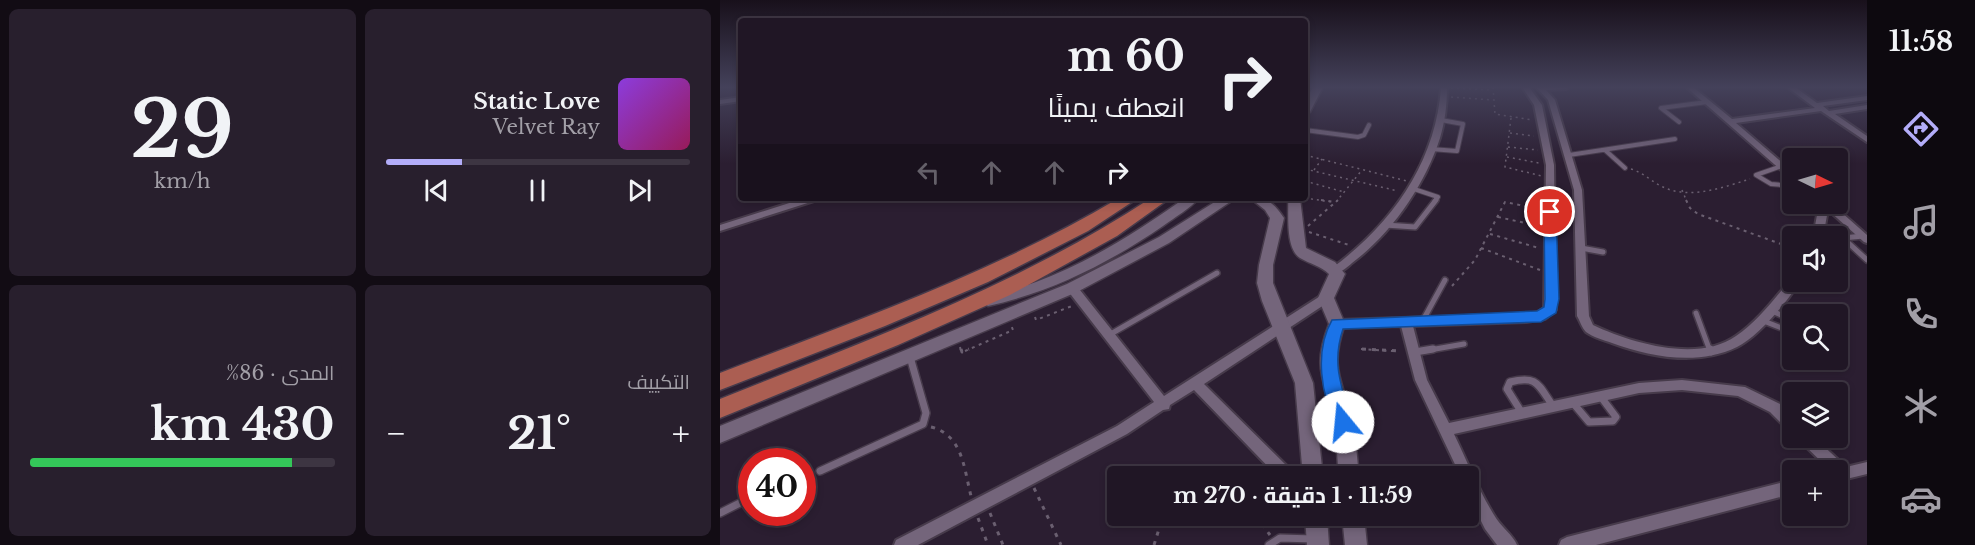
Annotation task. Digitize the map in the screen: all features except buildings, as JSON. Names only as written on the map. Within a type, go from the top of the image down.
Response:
[{"type":"main road","points":[[720,382],[988,276],[1059,240],[1125,201]]},
{"type":"main road","points":[[720,409],[976,302],[1102,237],[1157,201]]},
{"type":"street","points":[[1336,270],[1364,250],[1411,188],[1431,149],[1442,112]]},
{"type":"street","points":[[1337,324],[1541,316],[1550,309],[1551,177],[1540,112]]},
{"type":"street","points":[[1555,112],[1569,155],[1580,209],[1583,316],[1590,328],[1650,349],[1682,354],[1711,352],[1734,344],[1786,292]]},
{"type":"street","points":[[1719,112],[1782,166]]},
{"type":"street","points":[[1730,122],[1798,112]]},
{"type":"street","points":[[1827,112],[1867,139]]},
{"type":"street","points":[[720,228],[805,201]]},
{"type":"street","points":[[976,302],[1014,295],[1050,282],[1130,240],[1188,201]]},
{"type":"street","points":[[720,435],[1072,288],[1164,240],[1225,201]]},
{"type":"street","points":[[1260,201],[1273,211],[1276,218],[1265,274],[1270,302],[1304,383],[1312,466]]},
{"type":"street","points":[[1294,201],[1298,230],[1297,246],[1302,253],[1336,270]]},
{"type":"street","points":[[1837,214],[1865,238]]},
{"type":"street","points":[[1275,230],[1298,230]]},
{"type":"street","points":[[902,545],[1030,479],[1164,405],[1326,298],[1337,277],[1336,270]]},
{"type":"street","points":[[1072,288],[1164,405]]},
{"type":"street","points":[[1326,298],[1337,324],[1328,348],[1330,379],[1340,407],[1348,466]]},
{"type":"street","points":[[1406,322],[1421,380],[1462,466]]},
{"type":"street","points":[[1304,383],[1330,379]]},
{"type":"street","points":[[1196,384],[1277,466]]},
{"type":"street","points":[[1445,430],[1600,396],[1660,386],[1723,388],[1758,398],[1782,415]]},
{"type":"street","points":[[1815,448],[1826,460]]},
{"type":"street","points":[[1848,473],[1867,468]]},
{"type":"street","points":[[1567,545],[1604,541],[1782,490]]},
{"type":"street","points":[[1479,500],[1501,540],[1509,545]]},
{"type":"street","points":[[1317,526],[1318,542]]},
{"type":"street","points":[[1354,526],[1356,545]]},
{"type":"lane","points":[[1666,112],[1678,122]]},
{"type":"lane","points":[[1431,149],[1457,151],[1463,124],[1441,120]]},
{"type":"lane","points":[[1308,130],[1358,137],[1364,135],[1369,125]]},
{"type":"lane","points":[[1569,155],[1675,139]]},
{"type":"lane","points":[[1605,150],[1625,168]]},
{"type":"lane","points":[[1782,166],[1758,173],[1758,176],[1772,184],[1782,185]]},
{"type":"lane","points":[[1383,225],[1415,227],[1438,196],[1411,188]]},
{"type":"lane","points":[[1865,238],[1843,238],[1867,260]]},
{"type":"lane","points":[[1581,248],[1603,252]]},
{"type":"lane","points":[[1109,334],[1217,273]]},
{"type":"lane","points":[[1422,322],[1445,280]]},
{"type":"lane","points":[[1769,310],[1782,316]]},
{"type":"lane","points":[[1696,313],[1711,352]]},
{"type":"lane","points":[[1760,319],[1782,329]]},
{"type":"lane","points":[[1413,352],[1464,344]]},
{"type":"lane","points":[[820,471],[923,424],[926,413],[910,355]]},
{"type":"lane","points":[[1522,413],[1507,389],[1510,382],[1534,380],[1553,406]]},
{"type":"lane","points":[[1572,402],[1588,423],[1594,425],[1613,421],[1616,417],[1600,396]]},
{"type":"lane","points":[[720,513],[738,504]]},
{"type":"lane","points":[[1271,542],[1318,542]]},
{"type":"path","points":[[1495,112],[1511,118],[1542,121]]},
{"type":"path","points":[[1511,118],[1506,168],[1551,177]]},
{"type":"path","points":[[1510,133],[1545,138]]},
{"type":"path","points":[[1508,147],[1548,151]]},
{"type":"path","points":[[1308,155],[1362,170],[1411,188]]},
{"type":"path","points":[[1507,157],[1550,165]]},
{"type":"path","points":[[1314,170],[1323,159]]},
{"type":"path","points":[[1625,168],[1646,173],[1665,188],[1682,190],[1718,189],[1758,176]]},
{"type":"path","points":[[1308,169],[1354,180],[1411,188]]},
{"type":"path","points":[[1298,230],[1315,222],[1336,202],[1362,170]]},
{"type":"path","points":[[1308,182],[1344,192]]},
{"type":"path","points":[[1682,190],[1690,208],[1698,214],[1782,244]]},
{"type":"path","points":[[1308,198],[1336,202]]},
{"type":"path","points":[[1438,291],[1456,284],[1490,234],[1507,202],[1550,212]]},
{"type":"path","points":[[1498,217],[1550,229]]},
{"type":"path","points":[[1298,230],[1364,250]]},
{"type":"path","points":[[1490,234],[1551,251]]},
{"type":"path","points":[[1480,249],[1551,273]]},
{"type":"path","points":[[1030,307],[1036,320],[1083,302]]},
{"type":"path","points":[[956,337],[962,352],[1013,330],[1007,317]]},
{"type":"path","points":[[1361,349],[1413,352]]},
{"type":"path","points":[[916,428],[941,428],[956,440],[980,505],[988,545]]},
{"type":"path","points":[[1030,479],[1061,545]]},
{"type":"path","points":[[980,505],[1003,545]]},
{"type":"path","points":[[1154,545],[1158,526]]},
{"type":"path","points":[[1262,526],[1271,542]]},
{"type":"route","points":[[1343,422],[1328,368],[1328,348],[1337,324],[1541,316],[1550,309],[1552,299],[1550,212]]}]
